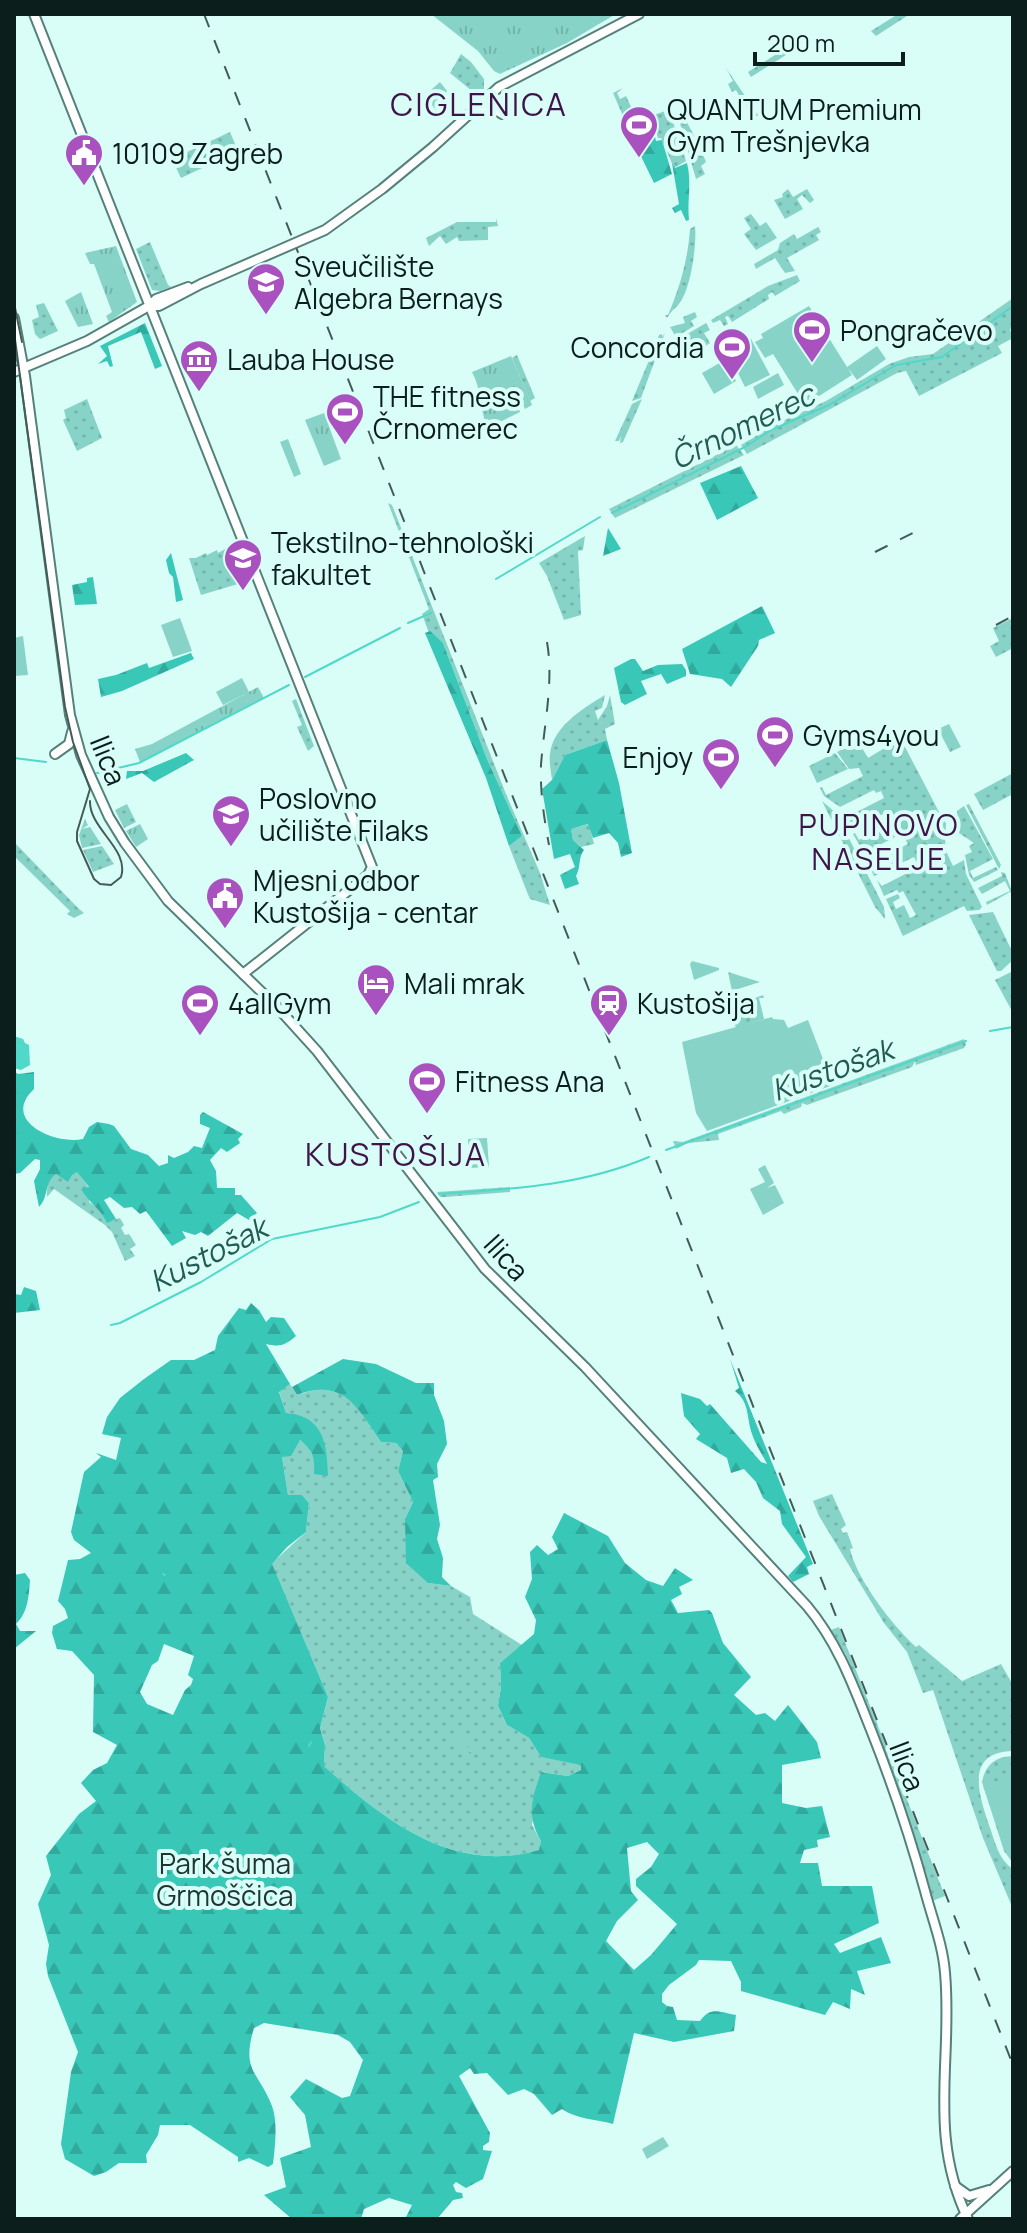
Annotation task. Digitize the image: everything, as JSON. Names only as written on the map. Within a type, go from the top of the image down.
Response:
[{"type":"main road","points":[[34,14],[372,867],[368,875],[243,974]]},
{"type":"main road","points":[[14,372],[87,341],[149,306],[159,306],[333,224],[415,163],[502,85],[639,14]]},
{"type":"main road","points":[[472,110],[490,106],[502,114]]},
{"type":"main road","name":"Ilica","points":[[14,318],[24,368],[66,694],[73,727],[95,787],[122,838],[171,904],[324,1058],[485,1269],[577,1358],[669,1455],[807,1606],[835,1643],[896,1795],[941,1947],[946,1990],[943,2116],[954,2185],[965,2217]]},
{"type":"main road","points":[[55,754],[69,744],[73,727]]},
{"type":"main road","points":[[965,2217],[1013,2171]]},
{"type":"main road","points":[[954,2185],[971,2196],[996,2186]]},
{"type":"green space","points":[[431,14],[616,14],[567,43],[500,74],[478,51]]},
{"type":"green space","points":[[898,14],[910,14],[876,36],[871,31]]},
{"type":"green space","points":[[786,48],[789,53],[751,77],[748,72]]},
{"type":"green space","points":[[461,54],[484,79],[484,90],[476,98],[450,73]]},
{"type":"green space","points":[[726,68],[758,115],[753,119],[744,102],[737,106],[742,101],[728,84],[733,81]]},
{"type":"green space","points":[[440,82],[447,91],[443,96],[449,93],[458,102],[442,117],[424,96]]},
{"type":"green space","points":[[623,88],[617,93],[620,99],[626,96],[637,120],[627,125],[613,93]]},
{"type":"green space","points":[[668,110],[676,130],[671,133],[677,133],[686,161],[674,168],[661,138],[658,138],[651,116]]},
{"type":"green space","points":[[681,111],[699,145],[694,148],[706,162],[701,166],[705,174],[696,179],[677,113]]},
{"type":"green space","points":[[652,124],[656,141],[662,140],[672,174],[654,183],[637,148],[647,143],[641,129]]},
{"type":"green space","points":[[230,132],[238,151],[181,178],[172,159]]},
{"type":"green space","points":[[672,163],[675,168],[687,163],[689,220],[686,221],[681,210],[675,213],[672,208],[679,204]]},
{"type":"green space","points":[[788,189],[793,197],[807,189],[814,200],[810,203],[802,195],[797,199],[803,209],[785,219],[774,200],[783,197],[782,194]]},
{"type":"green space","points":[[751,214],[760,226],[766,222],[777,238],[756,250],[744,234],[751,229],[744,218]]},
{"type":"green space","points":[[496,218],[498,226],[488,227],[488,240],[459,241],[457,237],[446,244],[440,236],[429,246],[426,238],[457,222],[496,222]]},
{"type":"green space","points":[[695,226],[688,285],[681,301],[667,318],[665,315],[668,315],[683,273],[690,229]]},
{"type":"green space","points":[[818,227],[821,232],[816,235],[819,240],[787,258],[795,271],[785,273],[775,258],[756,269],[754,264],[778,250],[780,243],[794,234],[797,239]]},
{"type":"green space","points":[[150,242],[171,287],[160,291],[152,290],[136,249]]},
{"type":"green space","points":[[116,246],[137,302],[109,322],[106,316],[112,312],[94,264],[90,264],[85,253]]},
{"type":"green space","points":[[797,275],[800,281],[775,296],[772,292],[768,295],[769,299],[732,322],[728,316],[725,317],[728,324],[724,326],[720,320],[713,323],[711,320],[768,286]]},
{"type":"green space","points":[[81,292],[93,324],[78,327],[65,301]]},
{"type":"green space","points":[[1013,298],[1013,328],[1010,329],[1013,338],[998,346],[1002,353],[919,396],[906,371],[897,373],[747,454],[741,445],[889,364],[933,354]]},
{"type":"green space","points":[[44,303],[58,331],[40,339],[35,334],[32,320],[39,317],[36,305]]},
{"type":"green space","name":"Pongračevo","points":[[809,306],[847,367],[877,346],[886,359],[857,380],[848,368],[852,375],[805,405],[773,354],[765,358],[755,342],[763,338],[761,334]]},
{"type":"green space","points":[[695,312],[697,317],[691,321],[694,326],[676,337],[670,327],[685,323],[683,317]]},
{"type":"green space","points":[[145,323],[162,366],[155,369],[141,332],[108,346],[113,366],[110,367],[107,361],[98,364],[107,356],[100,346]]},
{"type":"green space","points":[[706,323],[710,330],[704,333],[710,343],[704,347],[699,341],[683,350],[677,340]]},
{"type":"green space","points":[[665,333],[641,398],[632,401],[650,358],[657,349],[659,335],[662,334],[662,337]]},
{"type":"green space","points":[[751,339],[770,375],[745,387],[727,351]]},
{"type":"green space","points":[[517,355],[535,398],[530,401],[512,358]]},
{"type":"green space","points":[[511,356],[532,405],[525,409],[522,402],[517,404],[520,412],[488,428],[472,372]]},
{"type":"green space","points":[[725,360],[736,381],[714,394],[702,373]]},
{"type":"green space","points":[[778,373],[784,385],[758,399],[753,387]]},
{"type":"green space","points":[[87,399],[102,438],[77,451],[63,420],[66,418],[64,410]]},
{"type":"green space","points":[[642,399],[623,442],[620,443],[621,436],[619,441],[615,441],[632,404]]},
{"type":"green space","points":[[324,413],[341,459],[324,466],[305,420]]},
{"type":"green space","points":[[288,439],[301,474],[294,477],[280,442]]},
{"type":"green space","points":[[736,445],[744,455],[615,518],[609,509]]},
{"type":"green space","points":[[741,466],[758,498],[717,520],[700,483]]},
{"type":"green space","points":[[388,503],[392,505],[540,873],[550,905],[530,899],[527,892],[509,846],[522,836],[487,759],[443,643],[429,633],[422,614],[429,609]]},
{"type":"green space","points":[[608,528],[621,549],[603,556]]},
{"type":"green space","points":[[585,536],[583,550],[578,551],[581,615],[564,620],[539,563]]},
{"type":"green space","points":[[227,548],[238,584],[201,595],[189,558],[217,550],[218,553]]},
{"type":"green space","points":[[171,553],[183,600],[176,602],[173,577],[166,560]]},
{"type":"green space","points":[[93,577],[97,604],[75,605],[72,585],[87,582],[87,578]]},
{"type":"green space","points":[[762,606],[775,633],[759,640],[731,687],[722,679],[690,674],[682,649]]},
{"type":"green space","points":[[180,618],[192,651],[173,657],[161,625]]},
{"type":"green space","points":[[1013,618],[1013,648],[996,657],[990,646],[999,641],[993,628]]},
{"type":"green space","points":[[430,631],[443,643],[487,759],[522,836],[509,846],[486,778],[425,633]]},
{"type":"green space","points":[[23,636],[28,675],[14,676],[14,638]]},
{"type":"green space","points":[[191,653],[194,659],[101,697],[98,679],[147,663],[149,668]]},
{"type":"green space","points":[[635,659],[643,671],[658,665],[682,664],[686,676],[667,684],[661,674],[641,681],[647,694],[625,705],[621,702],[614,668]]},
{"type":"green space","points":[[242,678],[249,692],[223,705],[216,692]]},
{"type":"green space","points":[[258,687],[264,698],[140,762],[135,749],[152,744]]},
{"type":"green space","points":[[605,695],[602,708],[595,711],[598,720],[610,695],[615,724],[605,729],[607,740],[565,755],[552,780],[550,754],[557,735],[571,719]]},
{"type":"green space","points":[[296,699],[314,746],[308,751],[297,727],[302,725],[292,701]]},
{"type":"green space","points":[[949,724],[961,747],[950,752],[938,729]]},
{"type":"green space","points":[[903,737],[907,742],[904,745],[939,812],[938,816],[946,823],[945,849],[953,866],[964,860],[966,874],[982,907],[967,911],[964,906],[903,936],[886,899],[898,894],[900,898],[893,902],[896,909],[904,905],[910,918],[916,915],[903,891],[899,893],[897,890],[884,896],[877,880],[882,886],[919,867],[914,857],[874,876],[865,857],[871,863],[908,844],[904,837],[899,839],[897,836],[864,853],[853,834],[859,840],[896,821],[893,814],[888,816],[885,813],[852,830],[841,812],[843,810],[847,817],[884,798],[881,791],[876,793],[874,790],[840,807],[824,796],[820,788],[826,795],[863,776],[859,768],[849,769],[837,752],[858,741],[868,758]]},
{"type":"green space","points":[[607,740],[619,783],[632,853],[621,857],[618,843],[609,833],[593,838],[588,824],[571,829],[573,840],[584,850],[576,876],[579,884],[565,889],[560,875],[575,867],[570,854],[554,859],[542,789],[552,780],[565,755]]},
{"type":"green space","points":[[186,753],[194,760],[154,782],[142,773],[126,779],[127,771],[143,771]]},
{"type":"green space","points":[[835,753],[848,769],[817,783],[809,766]]},
{"type":"green space","points":[[1013,773],[1013,794],[983,810],[974,794]]},
{"type":"green space","points":[[822,801],[836,813],[884,907],[885,919],[875,907]]},
{"type":"green space","points":[[127,804],[136,822],[124,828],[115,810]]},
{"type":"green space","points":[[969,804],[1001,865],[999,869],[966,805]]},
{"type":"green space","points":[[964,806],[993,859],[970,871],[973,878],[996,867],[998,870],[974,882],[969,875],[965,855],[972,852],[969,846],[974,843],[959,833],[957,811]]},
{"type":"green space","points":[[85,819],[88,825],[82,829],[90,827],[101,844],[82,848],[79,835]]},
{"type":"green space","points":[[140,824],[148,839],[136,847],[126,831]]},
{"type":"green space","points":[[589,824],[594,844],[581,847],[573,840],[571,829]]},
{"type":"green space","points":[[14,842],[84,913],[74,918],[67,914],[70,911],[14,856]]},
{"type":"green space","points":[[102,846],[114,864],[93,872],[83,850]]},
{"type":"green space","points":[[1001,872],[1005,873],[1013,894],[1010,892],[987,905],[986,902],[1010,891],[1005,881],[982,894],[978,888],[1002,876]]},
{"type":"green space","points":[[993,912],[1013,953],[1013,960],[1001,971],[997,971],[969,915]]},
{"type":"green space","points":[[692,961],[719,968],[719,970],[694,980]]},
{"type":"green space","points":[[1013,971],[1013,1013],[995,980]]},
{"type":"green space","points":[[728,972],[760,982],[732,991]]},
{"type":"green space","points":[[763,995],[764,998],[759,998],[764,1019],[736,1028],[729,1008]]},
{"type":"green space","points":[[772,1017],[784,1020],[788,1028],[808,1020],[833,1085],[707,1131],[696,1113],[682,1042]]},
{"type":"green space","points":[[964,1039],[964,1048],[916,1065],[915,1061],[912,1067],[807,1105],[802,1103],[801,1107],[784,1114],[781,1111],[718,1134],[719,1140],[688,1143],[676,1149],[673,1141],[683,1142]]},
{"type":"green space","points":[[14,1071],[18,1074],[34,1072],[34,1089],[25,1101],[23,1111],[35,1128],[71,1140],[83,1139],[89,1127],[97,1122],[109,1124],[114,1126],[131,1149],[148,1155],[159,1166],[168,1163],[168,1155],[174,1158],[194,1146],[202,1148],[210,1128],[200,1124],[203,1112],[243,1134],[238,1139],[240,1143],[227,1152],[221,1148],[210,1160],[216,1171],[217,1188],[235,1188],[235,1195],[241,1195],[257,1213],[249,1220],[237,1213],[208,1236],[201,1232],[195,1235],[182,1231],[186,1238],[172,1246],[146,1211],[140,1214],[132,1207],[124,1208],[110,1197],[104,1200],[116,1219],[107,1223],[81,1189],[89,1187],[77,1172],[68,1182],[56,1174],[52,1177],[39,1207],[34,1181],[40,1169],[40,1160],[35,1159],[20,1173],[14,1174]]},
{"type":"green space","points":[[487,1138],[489,1167],[470,1168],[468,1139]]},
{"type":"green space","points":[[765,1165],[774,1183],[767,1188],[775,1185],[784,1203],[763,1215],[750,1189],[765,1182],[758,1169]]},
{"type":"green space","points":[[77,1171],[89,1188],[89,1202],[101,1210],[107,1222],[120,1218],[125,1235],[129,1234],[136,1245],[130,1249],[135,1256],[125,1261],[112,1232],[54,1189],[47,1197],[48,1184],[53,1175],[56,1173],[64,1178]]},
{"type":"green space","points":[[510,1187],[510,1192],[445,1197],[440,1197],[437,1192]]},
{"type":"green space","points":[[24,1287],[36,1291],[40,1310],[14,1313],[14,1294],[21,1295]]},
{"type":"green space","name":"Park šuma Grmoščica","points":[[251,1303],[266,1322],[271,1317],[284,1318],[296,1336],[282,1345],[266,1344],[290,1384],[279,1392],[286,1413],[299,1415],[316,1426],[326,1453],[328,1476],[314,1474],[312,1454],[300,1440],[291,1456],[282,1457],[288,1495],[302,1495],[309,1503],[306,1532],[272,1564],[328,1697],[320,1728],[325,1745],[324,1766],[396,1823],[449,1849],[478,1855],[508,1856],[539,1850],[541,1841],[533,1823],[532,1807],[541,1772],[568,1776],[581,1770],[581,1765],[541,1757],[529,1738],[507,1725],[498,1706],[500,1663],[534,1634],[536,1620],[525,1597],[532,1579],[530,1552],[537,1545],[548,1555],[558,1549],[552,1537],[564,1513],[608,1536],[625,1563],[646,1580],[663,1586],[675,1568],[693,1580],[679,1587],[682,1594],[671,1600],[678,1613],[709,1610],[712,1613],[723,1643],[751,1677],[734,1695],[756,1715],[765,1713],[775,1721],[788,1705],[817,1742],[821,1758],[782,1765],[782,1803],[806,1808],[822,1806],[830,1837],[817,1840],[818,1847],[804,1850],[800,1863],[818,1863],[822,1886],[872,1886],[879,1923],[834,1944],[840,1953],[881,1937],[891,1963],[857,1971],[865,1995],[851,1989],[850,2009],[833,2002],[825,2015],[741,1991],[741,1982],[731,1961],[699,1960],[669,1985],[662,1994],[662,2002],[673,2007],[677,2020],[700,2021],[708,2013],[716,2011],[736,2015],[734,2031],[674,2042],[634,2033],[613,2124],[579,2117],[562,2109],[552,2115],[534,2094],[524,2089],[508,2095],[487,2073],[474,2074],[470,2068],[459,2076],[490,2133],[489,2142],[483,2150],[492,2151],[483,2179],[466,2188],[456,2182],[453,2185],[456,2192],[462,2193],[463,2198],[453,2200],[437,2219],[405,2219],[412,2205],[389,2198],[364,2209],[361,2219],[292,2219],[264,2195],[286,2187],[280,2158],[311,2147],[305,2115],[290,2097],[306,2079],[342,2098],[350,2096],[363,2060],[350,2042],[338,2035],[264,2023],[254,2028],[250,2062],[267,2094],[275,2119],[273,2164],[268,2167],[249,2158],[238,2162],[238,2157],[190,2125],[160,2125],[158,2135],[146,2155],[147,2163],[119,2163],[94,2176],[65,2159],[61,2144],[71,2072],[78,2052],[48,1976],[49,1945],[38,1904],[51,1875],[46,1856],[79,1814],[96,1801],[81,1783],[93,1770],[107,1763],[117,1745],[93,1732],[94,1675],[72,1651],[57,1649],[52,1633],[53,1626],[68,1618],[58,1601],[68,1560],[80,1559],[91,1553],[74,1540],[71,1532],[84,1472],[101,1457],[96,1453],[116,1460],[121,1438],[102,1434],[107,1417],[120,1398],[171,1360],[194,1360],[215,1350],[218,1336],[239,1308],[246,1310]],"holes":[[[164,1644],[194,1656],[188,1675],[193,1679],[191,1685],[185,1690],[173,1715],[147,1704],[140,1692]],[[647,1842],[659,1854],[651,1867],[636,1879],[636,1886],[677,1924],[634,1970],[606,1941],[617,1921],[638,1900],[631,1891],[627,1848]]]},
{"type":"green space","points":[[343,1359],[376,1364],[416,1383],[434,1383],[434,1395],[444,1421],[447,1444],[437,1464],[438,1477],[433,1480],[440,1525],[437,1539],[443,1558],[442,1577],[451,1586],[428,1583],[406,1563],[405,1519],[413,1502],[398,1471],[403,1451],[396,1443],[381,1442],[357,1408],[338,1393],[313,1390],[297,1395],[292,1387]]},
{"type":"green space","points":[[730,1359],[813,1564],[807,1567],[809,1574],[793,1582],[788,1576],[806,1557],[782,1524],[780,1511],[763,1498],[756,1482],[744,1469],[731,1473],[727,1458],[696,1439],[700,1434],[684,1416],[681,1393],[700,1399],[707,1406],[710,1404],[761,1462],[767,1464],[753,1438],[745,1405],[735,1391],[739,1388]]},
{"type":"green space","points":[[290,1384],[297,1395],[313,1390],[338,1393],[357,1407],[381,1442],[396,1443],[403,1451],[398,1471],[413,1502],[405,1519],[407,1528],[428,1583],[451,1586],[470,1597],[473,1614],[522,1645],[500,1663],[498,1706],[507,1725],[529,1738],[541,1757],[581,1764],[582,1770],[568,1776],[541,1772],[532,1825],[541,1841],[540,1850],[508,1856],[478,1855],[449,1849],[396,1823],[324,1766],[325,1745],[320,1728],[328,1697],[271,1564],[306,1532],[309,1503],[302,1495],[288,1495],[282,1457],[300,1440],[312,1450],[327,1476],[293,1414],[286,1413],[279,1391]]},
{"type":"green space","points":[[832,1494],[846,1525],[841,1529],[843,1533],[847,1532],[860,1574],[877,1602],[907,1638],[962,1681],[1001,1664],[1013,1685],[1013,1751],[997,1753],[987,1759],[981,1767],[979,1789],[1000,1855],[1013,1869],[1013,1909],[983,1838],[933,1690],[923,1693],[907,1652],[884,1623],[819,1516],[813,1501]]},
{"type":"green space","points":[[25,1573],[30,1580],[28,1598],[23,1615],[16,1624],[20,1631],[36,1631],[14,1649],[14,1575]]},
{"type":"green space","points":[[839,1627],[945,1896],[932,1901],[897,1784],[846,1655],[831,1630]]},
{"type":"green space","points":[[455,1737],[463,1737],[465,1746],[490,1753],[486,1757],[460,1751]]},
{"type":"green space","points":[[1013,1756],[1013,1863],[1004,1851],[982,1782],[992,1763]]},
{"type":"green space","points":[[1013,1775],[1013,1858],[1010,1859],[983,1786]]},
{"type":"green space","points":[[663,2137],[669,2146],[647,2159],[642,2149]]},
{"type":"shaded area","points":[[14,1036],[29,1045],[30,1065],[21,1070],[14,1068]]},
{"type":"waterway","name":"Črnomerec","points":[[612,513],[745,447],[771,430],[829,405],[896,365],[942,357],[1013,306]]},
{"type":"waterway","name":"Črnomerec","points":[[496,579],[600,517]]},
{"type":"waterway","name":"Črnomerec","points":[[408,623],[431,613]]},
{"type":"waterway","name":"Črnomerec","points":[[305,677],[400,628]]},
{"type":"waterway","name":"Črnomerec","points":[[97,773],[139,763],[289,685]]},
{"type":"waterway","name":"Črnomerec","points":[[14,758],[46,762]]},
{"type":"waterway","name":"Kustošak","points":[[990,1031],[1013,1027]]},
{"type":"waterway","name":"Kustošak","points":[[666,1150],[966,1041]]},
{"type":"waterway","name":"Kustošak","points":[[439,1194],[519,1188],[572,1180],[649,1157]]},
{"type":"waterway","name":"Kustošak","points":[[111,1325],[201,1282],[272,1239],[380,1217],[419,1202]]},
{"type":"waterway","points":[[309,1746],[311,1742]]},
{"type":"tram line","points":[[14,303],[22,342]]},
{"type":"tram line","points":[[14,332],[65,707],[73,742],[90,789],[77,841],[94,879],[100,884],[111,885],[121,877],[120,857],[96,821],[90,801]]},
{"type":"railway","points":[[204,14],[1013,2065]]},
{"type":"railway","points":[[875,552],[919,530]]},
{"type":"railway","points":[[996,625],[1013,616]]},
{"type":"railway","points":[[547,642],[549,688],[541,775],[549,845]]},
{"type":"place","name":"QUANTUM Premium Gym Trešnjevka","points":[[639,159]]},
{"type":"place","name":"10109 Zagreb","points":[[84,187]]},
{"type":"place","name":"Sveučilište Algebra Bernays","points":[[266,316]]},
{"type":"place","name":"Pongračevo","points":[[812,364]]},
{"type":"place","name":"Concordia","points":[[732,381]]},
{"type":"place","name":"Lauba House","points":[[199,393]]},
{"type":"place","name":"THE fitness Črnomerec","points":[[345,446]]},
{"type":"place","name":"Tekstilno-tehnološki fakultet","points":[[243,592]]},
{"type":"place","name":"Gyms4you","points":[[775,769]]},
{"type":"place","name":"Enjoy","points":[[721,791]]},
{"type":"place","name":"Poslovno učilište Filaks","points":[[231,848]]},
{"type":"place","name":"Mjesni odbor Kustošija - centar","points":[[225,930]]},
{"type":"place","name":"Mali mrak","points":[[376,1017]]},
{"type":"place","name":"4allGym","points":[[200,1037]]},
{"type":"place","name":"Kustošija","points":[[609,1037]]},
{"type":"place","name":"Fitness Ana","points":[[427,1115]]},
{"type":"district","name":"CIGLENICA","points":[[479,104]]},
{"type":"district","name":"PUPINOVO NASELJE","points":[[879,841]]},
{"type":"district","name":"KUSTOŠIJA","points":[[396,1154]]}]
